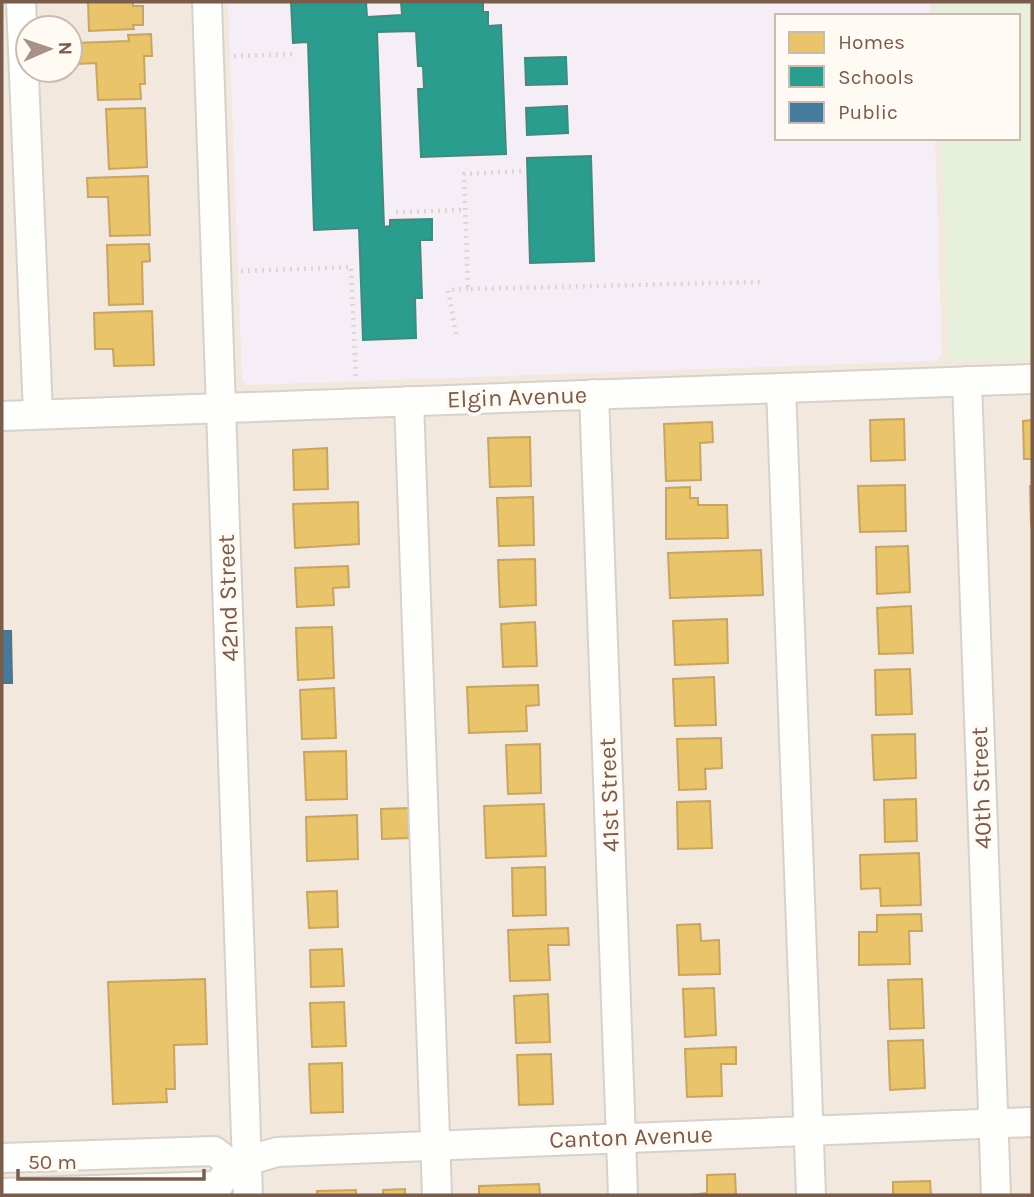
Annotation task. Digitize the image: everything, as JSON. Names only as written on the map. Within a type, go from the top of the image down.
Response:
[{"type":"street","points":[[21,2],[38,414]]},
{"type":"street","name":"42nd Street","points":[[207,2],[221,408],[240,1163],[248,1195]]},
{"type":"street","name":"Elgin Avenue","points":[[2,416],[1032,379]]},
{"type":"street","name":"40th Street","points":[[967,381],[996,1195]]},
{"type":"street","points":[[781,388],[810,1195]]},
{"type":"street","name":"41st Street","points":[[594,394],[623,1195]]},
{"type":"street","points":[[409,401],[437,1195]]},
{"type":"street","name":"Canton Avenue","points":[[2,1192],[211,1191],[240,1163],[276,1152],[436,1143],[1032,1122]]},
{"type":"street","points":[[2,1158],[214,1151],[240,1163]]},
{"type":"path","points":[[209,56],[298,54]]},
{"type":"path","points":[[468,289],[464,174],[521,172]]},
{"type":"path","points":[[396,212],[466,210]]},
{"type":"path","points":[[216,272],[351,267],[356,403]]},
{"type":"path","points":[[456,334],[448,290],[761,282]]},
{"type":"shaded area","points":[[2,2],[1032,2],[1032,1195],[2,1195]]},
{"type":"shaded area","points":[[228,2],[930,2],[930,14],[775,14],[775,140],[935,140],[942,355],[934,361],[246,385],[242,378]]},
{"type":"green space","points":[[936,2],[1032,2],[1032,359],[955,362],[950,359],[941,140],[1020,140],[1020,14],[937,14]]},
{"type":"building: Homes","points":[[88,2],[133,2],[133,6],[143,6],[143,25],[133,25],[134,29],[89,31]]},
{"type":"building: Homes","points":[[151,34],[152,56],[144,56],[145,84],[140,84],[141,99],[98,100],[96,63],[84,64],[84,43],[129,41],[128,35]]},
{"type":"building: Homes","points":[[145,108],[147,167],[109,169],[106,109]]},
{"type":"building: Homes","points":[[148,176],[150,235],[110,236],[108,197],[88,197],[87,178]]},
{"type":"building: Homes","points":[[149,244],[150,261],[142,262],[143,304],[109,305],[107,245]]},
{"type":"building: Homes","points":[[152,311],[154,365],[114,366],[113,349],[95,349],[94,313]]},
{"type":"building: Homes","points":[[904,419],[905,460],[871,461],[870,420]]},
{"type":"building: Homes","points":[[1032,420],[1032,459],[1024,459],[1023,421]]},
{"type":"building: Homes","points":[[712,422],[713,442],[700,443],[701,480],[666,481],[664,424]]},
{"type":"building: Homes","points":[[530,437],[531,486],[490,487],[488,438]]},
{"type":"building: Homes","points":[[327,448],[328,489],[294,490],[293,450]]},
{"type":"building: Homes","points":[[905,485],[906,531],[860,532],[858,486]]},
{"type":"building: Homes","points":[[1032,486],[1032,526],[1031,526]]},
{"type":"building: Homes","points":[[690,487],[690,498],[698,498],[698,505],[727,505],[728,538],[666,539],[666,488]]},
{"type":"building: Homes","points":[[533,497],[534,545],[499,546],[497,498]]},
{"type":"building: Homes","points":[[358,502],[359,544],[295,548],[293,504]]},
{"type":"building: Homes","points":[[908,546],[910,592],[877,594],[876,547]]},
{"type":"building: Homes","points":[[761,550],[763,595],[670,598],[668,553]]},
{"type":"building: Homes","points":[[535,559],[536,605],[500,607],[498,560]]},
{"type":"building: Homes","points":[[348,566],[349,587],[333,588],[334,605],[297,607],[295,568]]},
{"type":"building: Homes","points":[[911,606],[913,653],[879,654],[877,608]]},
{"type":"building: Homes","points":[[727,619],[728,663],[675,665],[673,621]]},
{"type":"building: Homes","points":[[535,622],[537,666],[503,667],[501,624]]},
{"type":"building: Homes","points":[[332,627],[334,678],[298,680],[296,628]]},
{"type":"building: Homes","points":[[910,669],[912,714],[876,715],[875,670]]},
{"type":"building: Homes","points":[[714,677],[716,725],[675,726],[673,679]]},
{"type":"building: Homes","points":[[538,685],[539,705],[526,706],[527,731],[469,733],[467,687]]},
{"type":"building: Homes","points":[[334,688],[336,738],[302,739],[300,690]]},
{"type":"building: Homes","points":[[915,734],[916,778],[874,780],[872,735]]},
{"type":"building: Homes","points":[[721,738],[722,768],[705,769],[706,789],[679,790],[677,739]]},
{"type":"building: Homes","points":[[540,744],[541,793],[508,794],[506,745]]},
{"type":"building: Homes","points":[[346,751],[347,799],[306,800],[304,752]]},
{"type":"building: Homes","points":[[916,799],[917,841],[885,842],[884,800]]},
{"type":"building: Homes","points":[[710,801],[712,848],[678,849],[677,802]]},
{"type":"building: Homes","points":[[544,804],[546,856],[486,858],[484,806]]},
{"type":"building: Homes","points":[[409,808],[410,838],[382,839],[381,809]]},
{"type":"building: Homes","points":[[357,815],[358,859],[307,861],[306,817]]},
{"type":"building: Homes","points":[[919,853],[921,905],[881,906],[880,888],[861,889],[860,855]]},
{"type":"building: Homes","points":[[545,867],[546,915],[513,916],[512,868]]},
{"type":"building: Homes","points":[[337,891],[338,927],[309,928],[307,892]]},
{"type":"building: Homes","points":[[921,914],[922,931],[909,931],[910,964],[859,965],[859,932],[877,932],[877,915]]},
{"type":"building: Homes","points":[[700,924],[701,941],[719,940],[720,974],[679,975],[677,925]]},
{"type":"building: Homes","points":[[568,928],[569,945],[548,945],[550,980],[510,981],[508,930]]},
{"type":"building: Homes","points":[[342,949],[344,986],[311,987],[310,950]]},
{"type":"building: Homes","points":[[205,979],[207,1044],[174,1045],[175,1089],[166,1089],[167,1102],[113,1104],[108,982]]},
{"type":"building: Homes","points":[[922,979],[924,1028],[890,1029],[888,980]]},
{"type":"building: Homes","points":[[714,988],[716,1035],[685,1037],[683,989]]},
{"type":"building: Homes","points":[[548,994],[550,1042],[516,1043],[514,996]]},
{"type":"building: Homes","points":[[344,1002],[346,1046],[312,1047],[310,1003]]},
{"type":"building: Homes","points":[[923,1040],[925,1088],[890,1090],[888,1041]]},
{"type":"building: Homes","points":[[736,1047],[736,1064],[721,1064],[722,1096],[687,1097],[685,1049]]},
{"type":"building: Homes","points":[[551,1054],[553,1104],[519,1105],[517,1055]]},
{"type":"building: Homes","points":[[342,1063],[343,1112],[311,1113],[309,1064]]},
{"type":"building: Homes","points":[[735,1174],[736,1195],[690,1195],[707,1193],[707,1175]]},
{"type":"building: Homes","points":[[930,1181],[931,1195],[893,1195],[893,1182]]},
{"type":"building: Homes","points":[[539,1184],[540,1195],[479,1195],[479,1186]]},
{"type":"building: Homes","points":[[405,1189],[405,1195],[383,1195],[383,1190]]},
{"type":"building: Homes","points":[[356,1190],[356,1195],[317,1195],[317,1191]]},
{"type":"building: Schools","points":[[291,2],[366,2],[367,17],[402,15],[401,2],[483,2],[483,12],[488,12],[488,26],[501,25],[506,154],[421,157],[418,89],[424,89],[423,66],[418,66],[416,31],[377,32],[384,227],[390,226],[390,220],[432,219],[432,240],[420,240],[422,298],[415,298],[416,338],[363,340],[359,228],[314,230],[308,42],[293,43]]},
{"type":"building: Schools","points":[[566,57],[567,84],[526,85],[525,58]]},
{"type":"building: Schools","points":[[567,106],[568,133],[527,135],[526,108]]},
{"type":"building: Schools","points":[[591,156],[594,261],[530,263],[527,158]]},
{"type":"building: Public","points":[[2,631],[11,631],[12,683],[2,683]]}]
